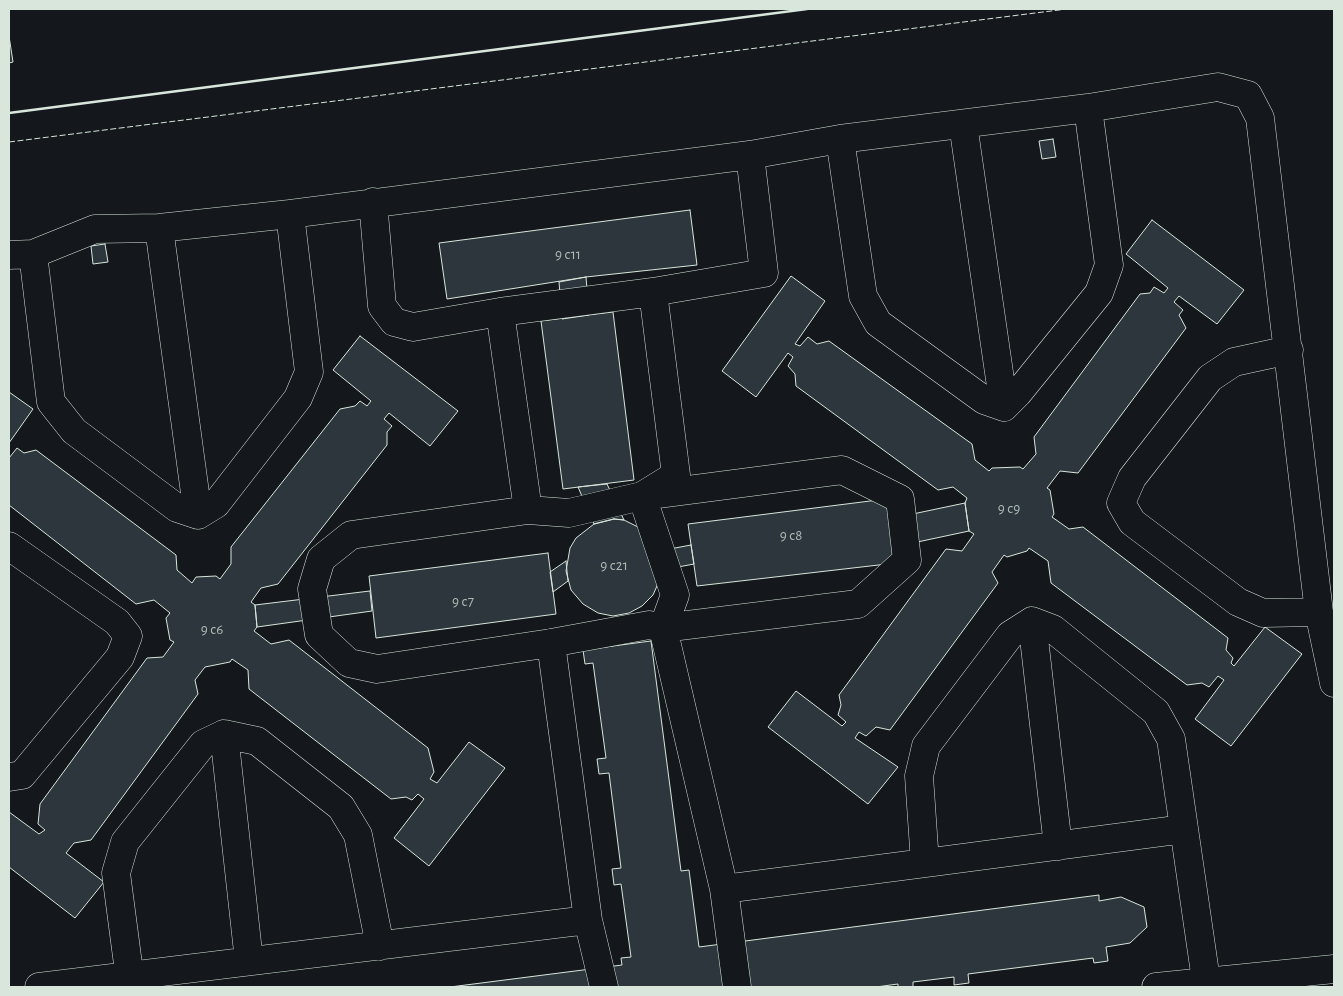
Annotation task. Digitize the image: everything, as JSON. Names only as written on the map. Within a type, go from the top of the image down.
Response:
[{"type":"lane","points":[[290,214],[309,372],[298,398],[216,504],[198,515],[177,508],[74,430],[51,402],[21,255],[95,228],[159,228],[290,214],[750,155],[840,139],[1088,108],[1218,87],[1248,95],[1260,118],[1319,612],[1334,683]]},
{"type":"lane","points":[[1004,407],[1018,393],[1099,293],[1109,265],[1088,108]]},
{"type":"lane","points":[[963,124],[1004,407]]},
{"type":"lane","points":[[840,139],[863,296],[878,322],[984,400],[1004,407]]},
{"type":"lane","points":[[373,202],[382,306],[394,322],[413,327],[500,312],[652,292],[764,273],[750,155]]},
{"type":"lane","points":[[159,228],[198,515]]},
{"type":"lane","points":[[642,496],[676,475],[652,292]]},
{"type":"lane","points":[[500,312],[528,510]]},
{"type":"lane","points":[[1288,350],[1234,362],[1210,378],[1132,478],[1121,503],[1132,522],[1238,602],[1263,613],[1319,612]]},
{"type":"lane","points":[[842,470],[900,498],[908,560],[858,604],[663,628],[649,624],[551,643],[377,669],[349,663],[320,635],[312,589],[321,559],[351,535],[528,510],[569,513],[642,496],[842,470]]},
{"type":"lane","points":[[642,496],[675,595],[663,628],[724,889],[737,987]]},
{"type":"lane","points":[[9,546],[117,622],[128,636],[120,657],[28,767],[22,774],[9,777]]},
{"type":"lane","points":[[1032,621],[1053,629],[1156,712],[1171,738],[1206,984]]},
{"type":"lane","points":[[1032,621],[1058,846]]},
{"type":"lane","points":[[925,863],[919,776],[926,746],[1010,635],[1032,621]]},
{"type":"lane","points":[[551,643],[588,920],[604,987]]},
{"type":"lane","points":[[130,982],[116,873],[125,842],[203,744],[224,734],[257,741],[342,807],[358,835],[380,946]]},
{"type":"lane","points":[[224,734],[249,961]]},
{"type":"lane","points":[[724,889],[1184,830]]},
{"type":"lane","points":[[39,987],[130,982],[249,961],[588,920]]},
{"type":"lane","points":[[1156,987],[1206,984],[1334,968]]},
{"type":"building","points":[[9,36],[13,62],[9,63]]},
{"type":"building","points":[[1053,139],[1056,157],[1042,159],[1039,141]]},
{"type":"building","points":[[690,210],[697,265],[586,277],[447,299],[439,243]]},
{"type":"building","points":[[1152,220],[1244,290],[1217,324],[1179,296],[1174,302],[1183,310],[1179,315],[1186,328],[1078,473],[1060,471],[1047,488],[1050,490],[1054,514],[1052,517],[1069,529],[1083,527],[1228,638],[1226,650],[1233,658],[1231,663],[1234,666],[1265,627],[1302,654],[1231,746],[1195,719],[1224,680],[1218,676],[1209,687],[1202,683],[1187,685],[1051,583],[1048,561],[1029,548],[1027,551],[1007,557],[1004,555],[992,572],[998,583],[890,730],[876,727],[866,736],[859,732],[855,738],[898,767],[868,804],[768,727],[796,691],[842,726],[846,722],[838,715],[841,705],[839,695],[946,549],[962,551],[974,534],[969,531],[965,503],[967,498],[953,487],[938,490],[796,386],[795,374],[788,366],[793,357],[788,353],[756,397],[722,371],[791,276],[825,301],[795,344],[800,346],[808,337],[817,344],[829,341],[972,444],[975,460],[989,471],[992,468],[1020,467],[1023,469],[1036,454],[1034,437],[1140,294],[1150,293],[1154,287],[1164,293],[1168,288],[1126,254]]},
{"type":"building","points":[[105,244],[108,262],[93,264],[91,246]]},
{"type":"building","points":[[586,277],[589,315],[562,319],[559,282]]},
{"type":"building","points":[[613,312],[634,480],[563,489],[541,321]]},
{"type":"building","points":[[360,336],[458,411],[430,446],[389,413],[384,419],[392,426],[387,432],[387,445],[278,584],[261,588],[251,602],[255,605],[257,627],[254,631],[271,644],[289,640],[428,748],[434,772],[430,779],[437,783],[469,742],[505,768],[429,866],[394,838],[424,799],[418,794],[412,800],[406,797],[391,799],[249,689],[248,670],[232,659],[230,662],[205,667],[195,680],[198,694],[91,840],[74,843],[66,853],[104,882],[75,918],[9,867],[9,812],[39,834],[45,830],[38,824],[40,804],[147,658],[163,657],[174,642],[170,640],[166,618],[170,613],[154,600],[136,604],[9,505],[9,458],[17,448],[24,453],[36,450],[176,555],[177,570],[192,583],[196,577],[216,576],[220,579],[231,564],[231,547],[340,409],[355,406],[360,401],[367,406],[371,401],[333,370]]},
{"type":"building","points":[[9,392],[33,409],[9,443]]},
{"type":"building","points":[[607,484],[624,520],[614,519],[594,524],[578,487]]},
{"type":"building","points":[[886,499],[896,563],[697,586],[688,524]]},
{"type":"building","points":[[965,503],[969,531],[894,547],[889,519]]},
{"type":"building","points":[[614,519],[624,520],[644,530],[660,579],[653,595],[642,606],[629,613],[613,616],[598,613],[583,604],[571,590],[566,571],[570,548],[576,538],[594,524]]},
{"type":"building","points":[[691,545],[694,564],[662,570],[659,551]]},
{"type":"building","points":[[548,553],[556,614],[376,638],[369,576]]},
{"type":"building","points":[[566,561],[568,581],[553,592],[550,572]]},
{"type":"building","points":[[370,591],[372,611],[257,627],[255,605]]},
{"type":"building","points":[[651,641],[681,871],[689,870],[699,947],[1099,895],[1099,901],[1121,897],[1144,907],[1147,927],[1130,943],[1106,947],[1108,961],[1094,963],[1093,958],[968,974],[969,983],[954,985],[954,977],[913,982],[913,987],[898,987],[898,984],[876,987],[450,987],[622,965],[621,958],[631,957],[621,884],[614,885],[612,869],[621,868],[609,773],[599,774],[597,759],[606,758],[593,663],[585,664],[583,650]]},
{"type":"fence","points":[[9,142],[1067,9]]},
{"type":"wall","points":[[9,113],[807,9]]}]
